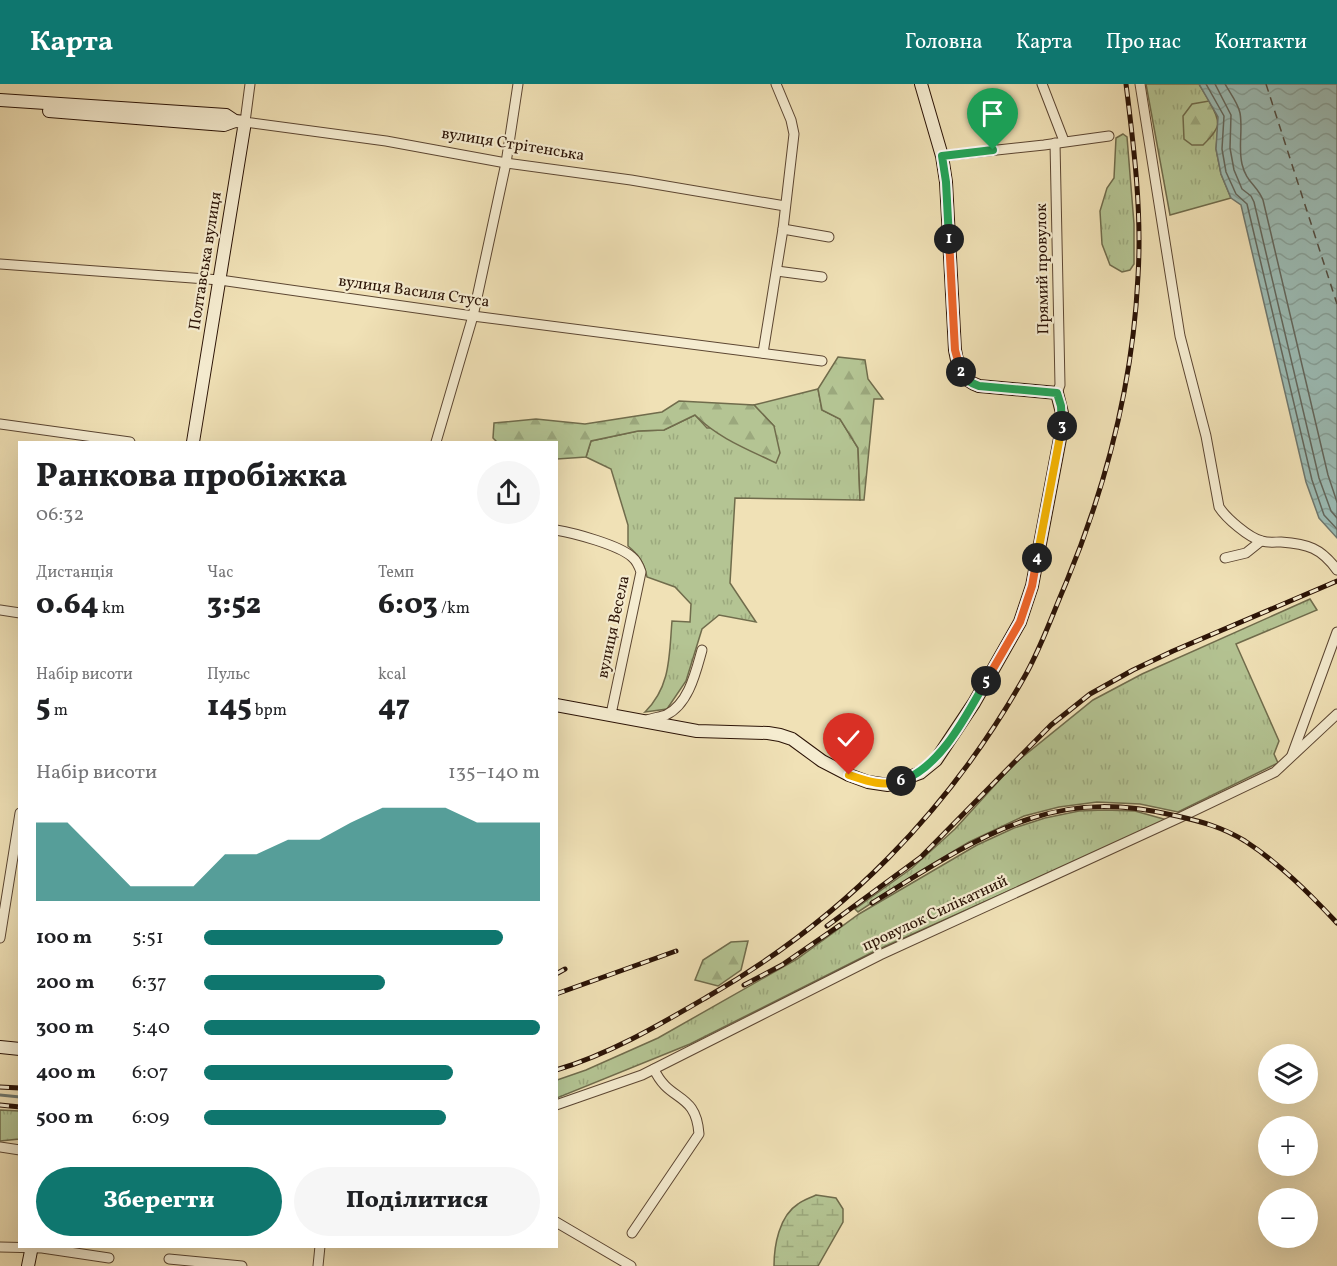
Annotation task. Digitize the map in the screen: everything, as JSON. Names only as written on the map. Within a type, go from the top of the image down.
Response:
[{"type":"street","name":"Полтавська вулиця","points":[[193,441],[220,280],[240,121],[250,84]]},
{"type":"street","points":[[436,441],[473,316],[506,163],[518,84]]},
{"type":"street","points":[[764,353],[783,229],[794,131],[776,84]]},
{"type":"street","points":[[558,705],[697,731],[780,735],[792,739],[822,761],[849,775],[868,782],[888,785],[920,773],[936,760],[968,712],[1020,622],[1032,586],[1062,428],[1061,406],[1057,393],[979,386],[963,377],[955,350],[946,182],[942,156],[921,84]]},
{"type":"street","name":"Прямий провулок","points":[[1042,84],[1060,142],[1060,385],[1057,393]]},
{"type":"street","points":[[1140,84],[1180,336],[1206,436],[1219,507],[1231,521],[1261,541],[1302,544],[1315,548],[1328,558],[1337,570]]},
{"type":"street","name":"вулиця Стрітенська","points":[[0,100],[226,115],[240,121],[387,141],[506,163],[631,180],[785,206]]},
{"type":"street","name":"вулиця Стрітенська","points":[[0,107],[224,125],[240,121]]},
{"type":"street","points":[[942,156],[1109,136]]},
{"type":"street","points":[[783,229],[830,237]]},
{"type":"street","name":"вулиця Василя Стуса","points":[[0,264],[220,280],[473,316],[822,360]]},
{"type":"street","points":[[777,271],[822,277]]},
{"type":"street","points":[[0,424],[80,439],[113,441]]},
{"type":"street","name":"вулиця Весела","points":[[558,530],[587,537],[628,553],[639,565],[641,572],[611,714]]},
{"type":"street","points":[[1225,558],[1246,553],[1261,541]]},
{"type":"street","points":[[0,610],[18,613]]},
{"type":"street","points":[[1291,757],[1337,632]]},
{"type":"street","points":[[645,721],[665,715],[677,705],[692,684],[702,650]]},
{"type":"street","name":"провулок Силікатний","points":[[558,1104],[654,1069],[880,955],[1275,772],[1337,714]]},
{"type":"street","points":[[0,938],[18,826]]},
{"type":"street","points":[[0,1047],[18,1049]]},
{"type":"street","points":[[632,1233],[699,1134],[693,1109],[686,1101],[662,1084],[654,1069]]},
{"type":"street","points":[[0,1147],[18,1150]]},
{"type":"street","points":[[558,1223],[631,1266]]},
{"type":"street","points":[[0,1247],[18,1247]]},
{"type":"street","points":[[28,1266],[32,1248]]},
{"type":"street","points":[[42,1248],[109,1258]]},
{"type":"street","points":[[318,1266],[320,1248]]},
{"type":"street","points":[[169,1259],[242,1266]]},
{"type":"green space","points":[[1146,84],[1199,84],[1219,117],[1216,149],[1221,174],[1231,198],[1170,215]]},
{"type":"green space","points":[[1209,101],[1218,124],[1203,145],[1192,145],[1184,139],[1183,116],[1192,104]]},
{"type":"green space","points":[[1123,134],[1127,137],[1134,224],[1134,264],[1130,270],[1122,272],[1110,265],[1102,244],[1100,211],[1107,188],[1114,178],[1116,138]]},
{"type":"green space","points":[[838,357],[865,360],[868,379],[883,399],[874,399],[864,500],[860,500],[858,448],[840,419],[822,410],[818,389]]},
{"type":"green space","points":[[818,389],[822,410],[840,419],[858,448],[860,500],[735,498],[730,583],[756,622],[719,615],[702,629],[686,681],[667,709],[645,712],[654,702],[664,681],[669,658],[672,621],[690,622],[691,604],[675,587],[647,577],[640,560],[628,546],[628,525],[611,469],[586,457],[591,441],[638,431],[664,430],[695,415],[707,428],[774,426],[754,405]]},
{"type":"green space","points":[[679,401],[754,405],[774,426],[780,453],[776,463],[723,437],[695,415],[664,430],[638,431],[591,441],[586,457],[558,459],[558,441],[496,441],[493,438],[494,423],[536,419],[585,424],[662,412]]},
{"type":"green space","points":[[1310,599],[1317,610],[1236,644],[1279,741],[1274,754],[1278,763],[1178,812],[1140,804],[1097,802],[1059,807],[1024,816],[969,842],[858,912],[855,909],[912,868],[955,829],[1015,763],[1093,700],[1142,674]]},
{"type":"green space","points":[[1079,811],[1135,811],[1167,820],[877,950],[690,1044],[558,1098],[558,1080],[586,1070],[658,1038],[797,959],[859,914],[977,845],[1014,828],[1045,818]]},
{"type":"green space","points":[[748,941],[741,970],[718,986],[695,980],[703,960],[731,942]]},
{"type":"green space","points":[[0,1110],[18,1111],[18,1139],[0,1141]]},
{"type":"green space","points":[[816,1195],[836,1198],[843,1209],[843,1222],[818,1266],[774,1266],[779,1232],[786,1216],[800,1203]]},
{"type":"water","points":[[1199,84],[1337,84],[1337,538],[1319,518],[1306,482],[1241,205],[1231,198],[1221,174],[1216,149],[1218,117]]},
{"type":"waterway","points":[[0,1095],[18,1097]]},
{"type":"ferry route","points":[[1266,84],[1337,304]]},
{"type":"railway","points":[[558,1069],[615,1047],[707,997],[756,967],[847,897],[889,858],[927,816],[963,771],[996,724],[1026,674],[1081,546],[1105,471],[1124,394],[1135,316],[1139,252],[1136,180],[1126,84]]},
{"type":"railway","points":[[827,926],[921,857],[1051,725],[1090,694],[1173,651],[1337,581]]},
{"type":"railway","points":[[872,903],[948,856],[1009,826],[1048,813],[1085,807],[1121,807],[1186,818],[1237,836],[1282,869],[1337,923]]},
{"type":"railway","points":[[744,985],[782,965],[840,925]]},
{"type":"railway","points":[[558,993],[676,951]]},
{"type":"railway","points":[[558,973],[565,969]]},
{"type":"railway","points":[[0,1087],[18,1088]]},
{"type":"railway","points":[[0,1105],[18,1107]]},
{"type":"route","points":[[849,775],[868,782],[888,785],[920,773],[936,760],[974,703],[1020,622],[1032,586],[1062,428],[1061,406],[1057,393],[979,386],[971,383],[963,377],[955,350],[946,182],[942,156],[993,150]]}]
